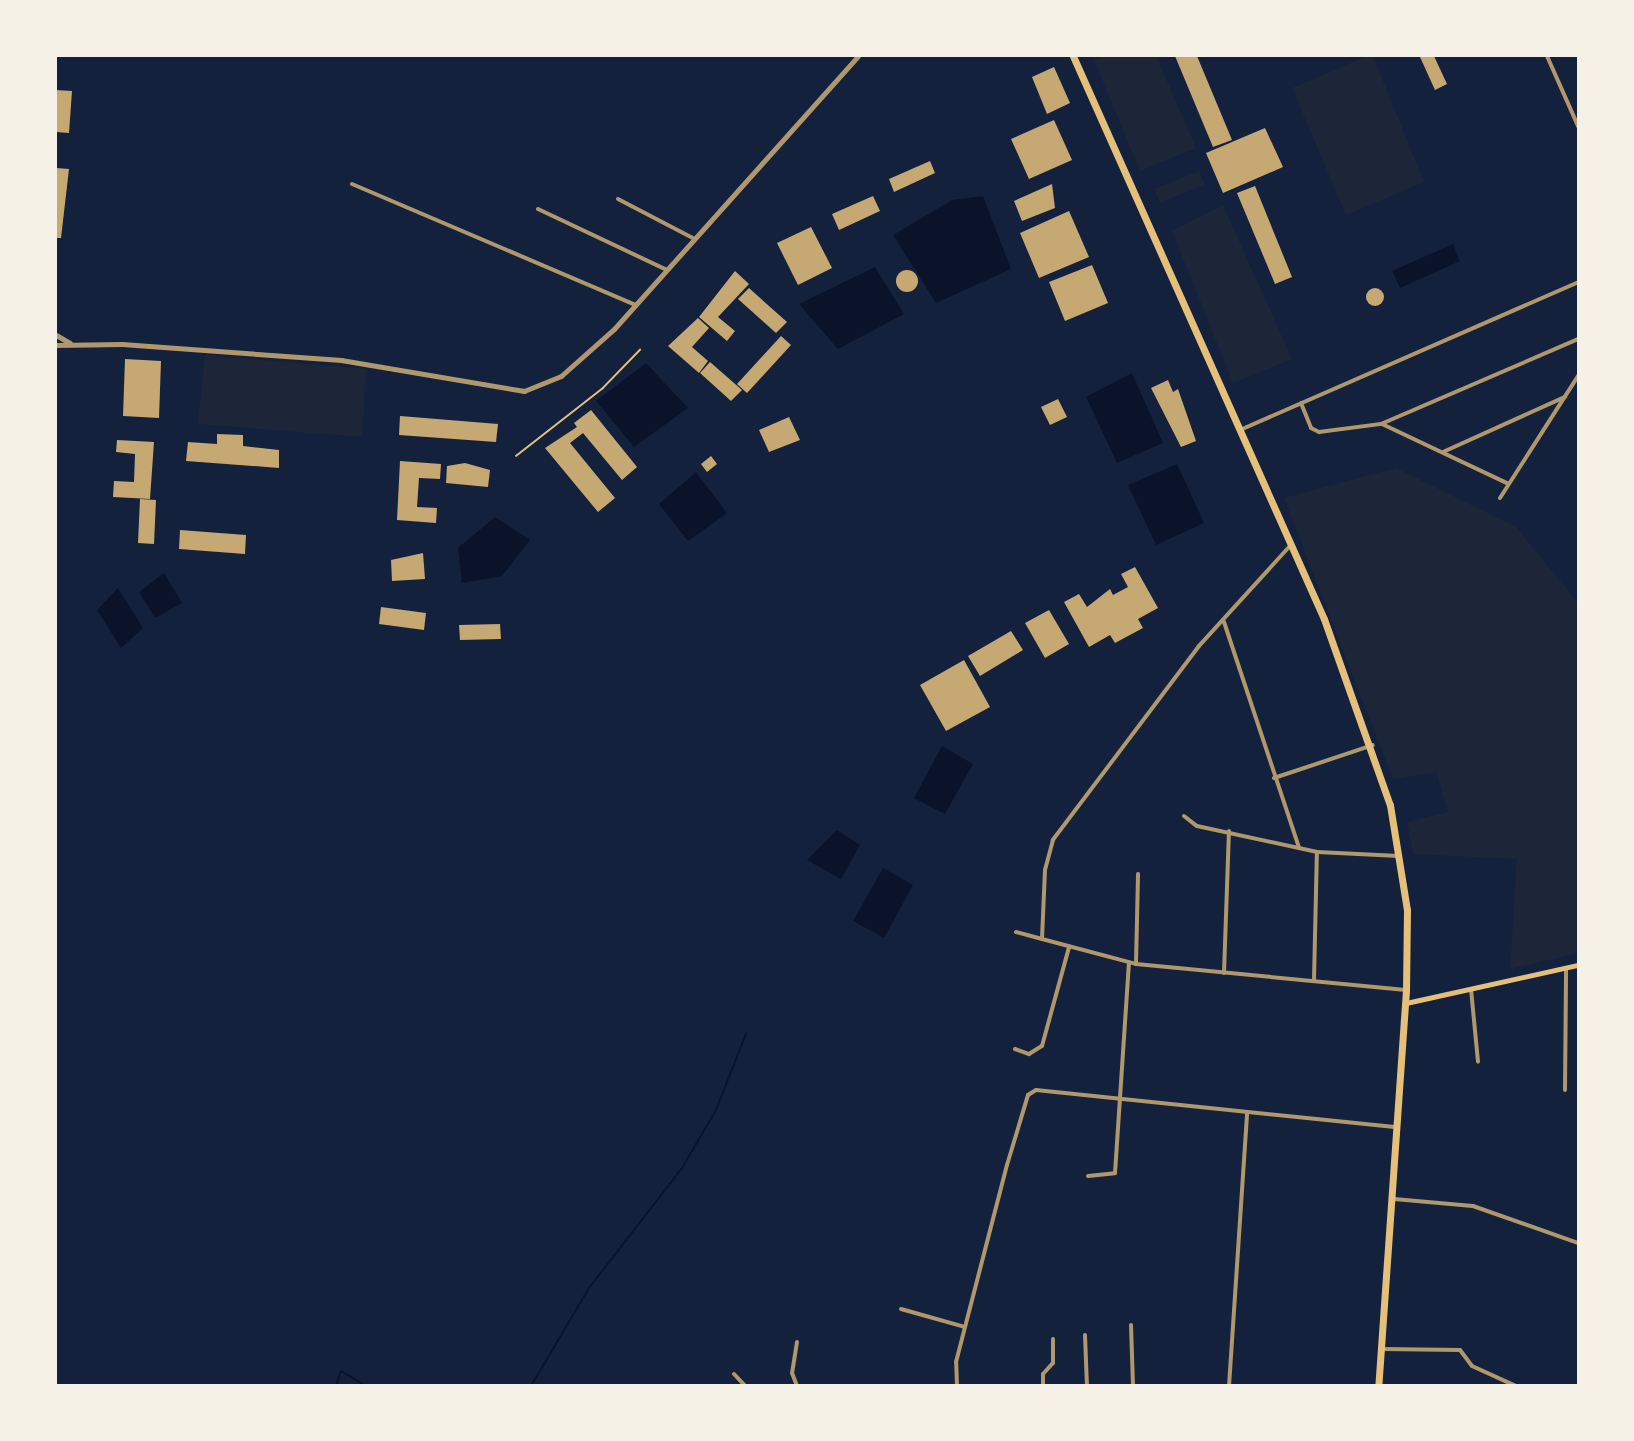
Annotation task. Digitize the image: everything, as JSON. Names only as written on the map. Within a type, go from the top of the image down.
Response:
[{"type":"highway","points":[[1073,56],[1240,430],[1289,547],[1324,619],[1372,745],[1400,856],[1406,1003],[1394,1199],[1378,1386]]},
{"type":"main road","points":[[1406,1003],[1578,965]]},
{"type":"street","points":[[56,345],[71,343],[341,360],[524,391],[561,376],[635,305],[858,56]]},
{"type":"street","points":[[1547,56],[1578,126]]},
{"type":"street","points":[[352,184],[635,305]]},
{"type":"street","points":[[618,199],[696,239]]},
{"type":"street","points":[[538,209],[667,270]]},
{"type":"street","points":[[1240,430],[1578,282]]},
{"type":"street","points":[[56,335],[71,343]]},
{"type":"street","points":[[1301,403],[1311,428],[1319,432],[1381,424],[1578,339]]},
{"type":"street","points":[[1500,498],[1578,376]]},
{"type":"street","points":[[1442,452],[1565,397]]},
{"type":"street","points":[[1381,424],[1509,484]]},
{"type":"street","points":[[1042,939],[1045,870],[1053,840],[1199,646],[1224,622],[1289,547]]},
{"type":"street","points":[[1224,622],[1299,848]]},
{"type":"street","points":[[1274,778],[1372,745]]},
{"type":"street","points":[[1184,816],[1197,826],[1317,852],[1400,856]]},
{"type":"street","points":[[1224,973],[1228,831]]},
{"type":"street","points":[[1314,980],[1317,852]]},
{"type":"street","points":[[1136,964],[1138,874]]},
{"type":"street","points":[[1016,932],[1129,963],[1406,990]]},
{"type":"street","points":[[1015,1049],[1029,1054],[1042,1046],[1070,947]]},
{"type":"street","points":[[1088,1176],[1115,1173],[1122,1101],[1129,963]]},
{"type":"street","points":[[1565,1090],[1566,969]]},
{"type":"street","points":[[1471,988],[1478,1062]]},
{"type":"street","points":[[957,1386],[965,1327],[1028,1095],[1046,1090],[1122,1101],[1397,1127]]},
{"type":"street","points":[[1229,1386],[1247,1114]]},
{"type":"street","points":[[1394,1199],[1473,1206],[1578,1243]]},
{"type":"street","points":[[901,1309],[965,1327]]},
{"type":"street","points":[[1131,1325],[1133,1386]]},
{"type":"street","points":[[1085,1335],[1087,1386]]},
{"type":"street","points":[[1042,1386],[1043,1374],[1053,1363],[1053,1339]]},
{"type":"street","points":[[797,1342],[792,1373],[797,1386]]},
{"type":"street","points":[[1381,1349],[1460,1350],[1472,1366],[1516,1386]]},
{"type":"street","points":[[734,1374],[745,1386]]},
{"type":"path","points":[[516,456],[603,388],[640,350]]},
{"type":"shaded area","points":[[1105,56],[1156,56],[1196,148],[1140,171],[1094,60]]},
{"type":"shaded area","points":[[1367,56],[1373,56],[1424,182],[1346,215],[1292,88]]},
{"type":"shaded area","points":[[1199,171],[1205,184],[1160,203],[1154,189]]},
{"type":"shaded area","points":[[983,196],[1011,269],[936,303],[893,235],[952,200]]},
{"type":"shaded area","points":[[1223,205],[1292,359],[1233,383],[1172,231]]},
{"type":"shaded area","points":[[1453,244],[1460,261],[1400,288],[1392,271]]},
{"type":"shaded area","points":[[875,267],[904,314],[838,349],[799,304]]},
{"type":"shaded area","points":[[205,355],[366,369],[362,437],[198,424]]},
{"type":"shaded area","points":[[646,363],[688,408],[634,447],[596,401]]},
{"type":"shaded area","points":[[1132,373],[1163,443],[1117,463],[1086,397]]},
{"type":"shaded area","points":[[1177,464],[1204,523],[1156,545],[1128,485]]},
{"type":"shaded area","points":[[1396,468],[1516,527],[1578,603],[1578,953],[1510,969],[1517,859],[1413,854],[1407,822],[1448,812],[1436,772],[1393,779],[1284,498]]},
{"type":"shaded area","points":[[696,472],[727,513],[688,541],[659,504]]},
{"type":"shaded area","points":[[495,517],[530,540],[502,576],[462,583],[458,548]]},
{"type":"shaded area","points":[[164,573],[182,603],[155,618],[139,592]]},
{"type":"shaded area","points":[[118,588],[143,628],[121,648],[97,610]]},
{"type":"shaded area","points":[[942,746],[973,764],[945,814],[914,798]]},
{"type":"shaded area","points":[[837,830],[860,845],[841,879],[807,860]]},
{"type":"shaded area","points":[[883,868],[913,885],[884,938],[853,921]]},
{"type":"building","points":[[1175,56],[1197,56],[1232,140],[1213,147]]},
{"type":"building","points":[[1434,56],[1447,84],[1435,90],[1420,57]]},
{"type":"building","points":[[1054,67],[1070,103],[1047,114],[1032,77]]},
{"type":"building","points":[[56,90],[72,91],[69,133],[56,132]]},
{"type":"building","points":[[1054,120],[1072,160],[1029,179],[1011,139]]},
{"type":"building","points":[[1265,128],[1283,167],[1223,193],[1206,153]]},
{"type":"building","points":[[930,161],[935,173],[894,192],[889,179]]},
{"type":"building","points":[[56,168],[69,169],[61,238],[56,238]]},
{"type":"building","points":[[1052,184],[1055,208],[1022,221],[1014,201]]},
{"type":"building","points":[[1255,186],[1292,277],[1275,284],[1237,193]]},
{"type":"building","points":[[873,196],[880,211],[839,230],[832,214]]},
{"type":"building","points":[[1069,211],[1089,257],[1039,278],[1020,233]]},
{"type":"building","points":[[811,227],[832,268],[798,285],[777,243]]},
{"type":"building","points":[[1092,265],[1108,303],[1065,321],[1049,282]]},
{"type":"building","points":[[903,270],[911,270],[918,277],[918,285],[911,292],[903,292],[896,285],[896,277]]},
{"type":"building","points":[[735,271],[749,284],[718,317],[735,331],[727,341],[699,317]]},
{"type":"building","points":[[749,288],[787,322],[776,333],[738,299]]},
{"type":"building","points":[[1375,288],[1381,291],[1384,297],[1381,303],[1375,306],[1369,303],[1366,297],[1369,291]]},
{"type":"building","points":[[698,318],[709,328],[692,347],[708,361],[699,373],[668,346]]},
{"type":"building","points":[[781,336],[791,345],[747,393],[737,384]]},
{"type":"building","points":[[125,359],[161,361],[159,418],[123,416]]},
{"type":"building","points":[[710,362],[742,390],[731,401],[700,373]]},
{"type":"building","points":[[1168,380],[1173,392],[1178,389],[1196,441],[1181,447],[1151,388]]},
{"type":"building","points":[[1058,399],[1067,417],[1050,425],[1041,407]]},
{"type":"building","points":[[591,410],[637,467],[622,480],[583,433],[570,443],[615,498],[598,512],[545,448],[577,427],[574,423]]},
{"type":"building","points":[[400,416],[498,424],[496,442],[399,435]]},
{"type":"building","points":[[789,417],[800,440],[769,452],[759,430]]},
{"type":"building","points":[[217,434],[243,435],[243,446],[279,450],[279,468],[186,461],[188,442],[217,444]]},
{"type":"building","points":[[117,440],[154,442],[150,499],[113,497],[114,481],[134,482],[135,454],[116,452]]},
{"type":"building","points":[[711,456],[717,464],[707,472],[701,464]]},
{"type":"building","points":[[400,461],[441,464],[440,479],[419,478],[417,507],[437,508],[436,523],[397,520]]},
{"type":"building","points":[[465,463],[490,470],[488,487],[446,483],[447,466]]},
{"type":"building","points":[[140,499],[156,500],[154,544],[138,543]]},
{"type":"building","points":[[180,530],[246,535],[245,554],[179,549]]},
{"type":"building","points":[[423,553],[425,579],[392,581],[391,560]]},
{"type":"building","points":[[1135,567],[1158,608],[1138,619],[1143,628],[1115,643],[1110,635],[1089,647],[1064,602],[1079,594],[1087,607],[1110,589],[1113,595],[1128,587],[1121,574]]},
{"type":"building","points":[[381,607],[426,613],[424,630],[379,624]]},
{"type":"building","points":[[1049,610],[1069,644],[1045,658],[1025,623]]},
{"type":"building","points":[[500,624],[501,639],[460,640],[459,625]]},
{"type":"building","points":[[1011,631],[1023,650],[980,676],[968,656]]},
{"type":"building","points":[[964,660],[990,707],[946,731],[920,685]]},
{"type":"waterway","points":[[531,1386],[589,1288],[682,1168],[716,1110],[746,1034]]},
{"type":"waterway","points":[[336,1386],[341,1371],[366,1386]]}]
